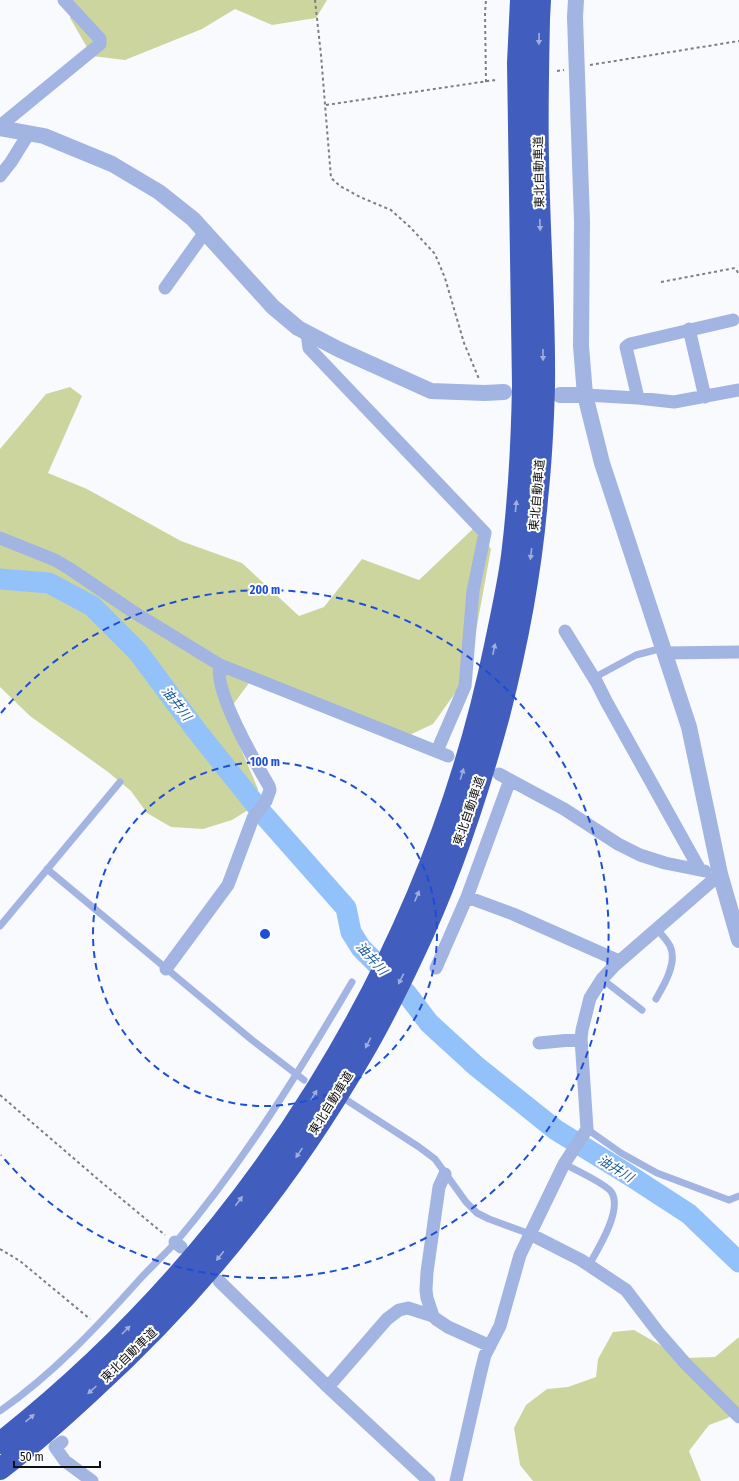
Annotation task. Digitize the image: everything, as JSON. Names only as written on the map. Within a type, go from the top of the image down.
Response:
[{"type":"highway","name":"東北自動車道","points":[[0,1469],[58,1421],[113,1371],[157,1328],[200,1281],[247,1224],[297,1157],[363,1053],[402,932],[428,871],[446,821],[472,740],[489,673],[511,558],[522,442],[523,308],[518,63],[521,0]]},
{"type":"highway","name":"東北自動車道","points":[[0,1443],[96,1360],[142,1315],[190,1262],[230,1212],[280,1146],[344,1045],[379,1001],[416,950],[446,878],[481,779],[508,678],[522,612],[537,503],[544,385],[538,157],[540,0]]},
{"type":"street","points":[[0,127],[100,44],[100,39],[64,0]]},
{"type":"street","points":[[576,0],[576,68],[582,221],[581,346],[585,395],[602,462],[689,727],[720,874],[739,940]]},
{"type":"street","points":[[0,127],[44,136],[112,164],[159,192],[193,219],[273,307],[298,328],[307,333],[338,349],[431,391],[485,393],[504,392]]},
{"type":"street","points":[[0,176],[11,162],[29,133]]},
{"type":"street","points":[[165,288],[205,232]]},
{"type":"street","points":[[638,398],[626,346],[733,320]]},
{"type":"street","points":[[689,330],[705,397]]},
{"type":"street","points":[[0,538],[55,560],[132,611],[220,665],[443,753],[465,686],[473,591],[485,533],[309,348],[307,333]]},
{"type":"street","points":[[560,395],[638,398],[674,402],[739,390]]},
{"type":"street","points":[[565,631],[597,683],[700,870]]},
{"type":"street","points":[[664,650],[739,652]]},
{"type":"street","points":[[166,969],[228,885],[253,818],[266,801],[270,790],[244,744],[225,698],[218,672],[220,665]]},
{"type":"street","points":[[436,968],[467,897],[504,777],[564,809],[618,844],[640,855],[665,863],[720,874]]},
{"type":"street","points":[[456,1481],[485,1355],[500,1326],[520,1255],[566,1161],[584,1134],[581,1039],[590,998],[602,979],[619,961],[720,874]]},
{"type":"street","points":[[467,897],[513,914],[619,961]]},
{"type":"street","points":[[539,1044],[581,1039]]},
{"type":"street","points":[[433,1316],[426,1290],[427,1272],[439,1187],[445,1174]]},
{"type":"street","points":[[530,1234],[589,1265],[626,1290],[684,1363],[739,1417]]},
{"type":"street","points":[[219,1281],[328,1387],[429,1481]]},
{"type":"street","points":[[328,1387],[387,1319],[399,1310],[408,1308],[433,1316],[448,1326],[490,1346]]},
{"type":"street","points":[[62,1442],[55,1447],[65,1461],[92,1481]]},
{"type":"lane","points":[[597,683],[599,676],[636,655],[664,650]]},
{"type":"lane","points":[[0,926],[120,782]]},
{"type":"lane","points":[[47,869],[296,1076],[304,1080]]},
{"type":"lane","points":[[656,928],[670,946],[672,965],[656,999]]},
{"type":"lane","points":[[602,979],[642,1010]]},
{"type":"lane","points":[[0,1411],[21,1397],[99,1326],[155,1263],[178,1244],[231,1172],[296,1076],[352,982]]},
{"type":"lane","points":[[348,1101],[419,1146],[435,1159],[466,1202],[477,1213],[530,1234]]},
{"type":"lane","points":[[584,1134],[657,1173],[729,1200],[739,1196]]},
{"type":"lane","points":[[566,1161],[605,1186],[612,1192],[614,1199],[614,1216],[589,1265]]},
{"type":"path","points":[[315,0],[331,178],[340,186],[392,210],[410,227],[434,254],[445,278],[464,343],[485,393]]},
{"type":"path","points":[[486,0],[486,82]]},
{"type":"path","points":[[557,71],[739,41]]},
{"type":"path","points":[[325,105],[495,80]]},
{"type":"path","points":[[661,282],[735,268],[739,274]]},
{"type":"path","points":[[0,1095],[100,1181],[178,1244]]},
{"type":"path","points":[[0,1248],[20,1261],[99,1326]]},
{"type":"green space","points":[[73,0],[327,0],[316,18],[272,25],[235,9],[202,29],[125,60],[92,56],[70,18]]},
{"type":"green space","points":[[70,387],[82,396],[48,473],[87,489],[181,541],[242,563],[299,616],[324,607],[362,559],[419,580],[476,526],[491,549],[468,675],[433,724],[401,739],[255,675],[226,714],[258,789],[255,802],[248,810],[232,820],[203,829],[171,827],[147,813],[131,791],[108,772],[30,716],[0,687],[0,449],[46,394]]},
{"type":"green space","points":[[634,1330],[683,1358],[715,1357],[739,1337],[739,1410],[728,1418],[709,1425],[689,1451],[701,1481],[533,1481],[520,1465],[514,1428],[526,1405],[547,1389],[568,1387],[596,1377],[598,1359],[613,1332]]},
{"type":"waterway","name":"油井川","points":[[0,579],[49,583],[92,606],[138,652],[196,730],[263,814],[346,908],[351,932],[361,948],[407,994],[429,1023],[476,1066],[556,1130],[689,1214],[739,1262]]}]
